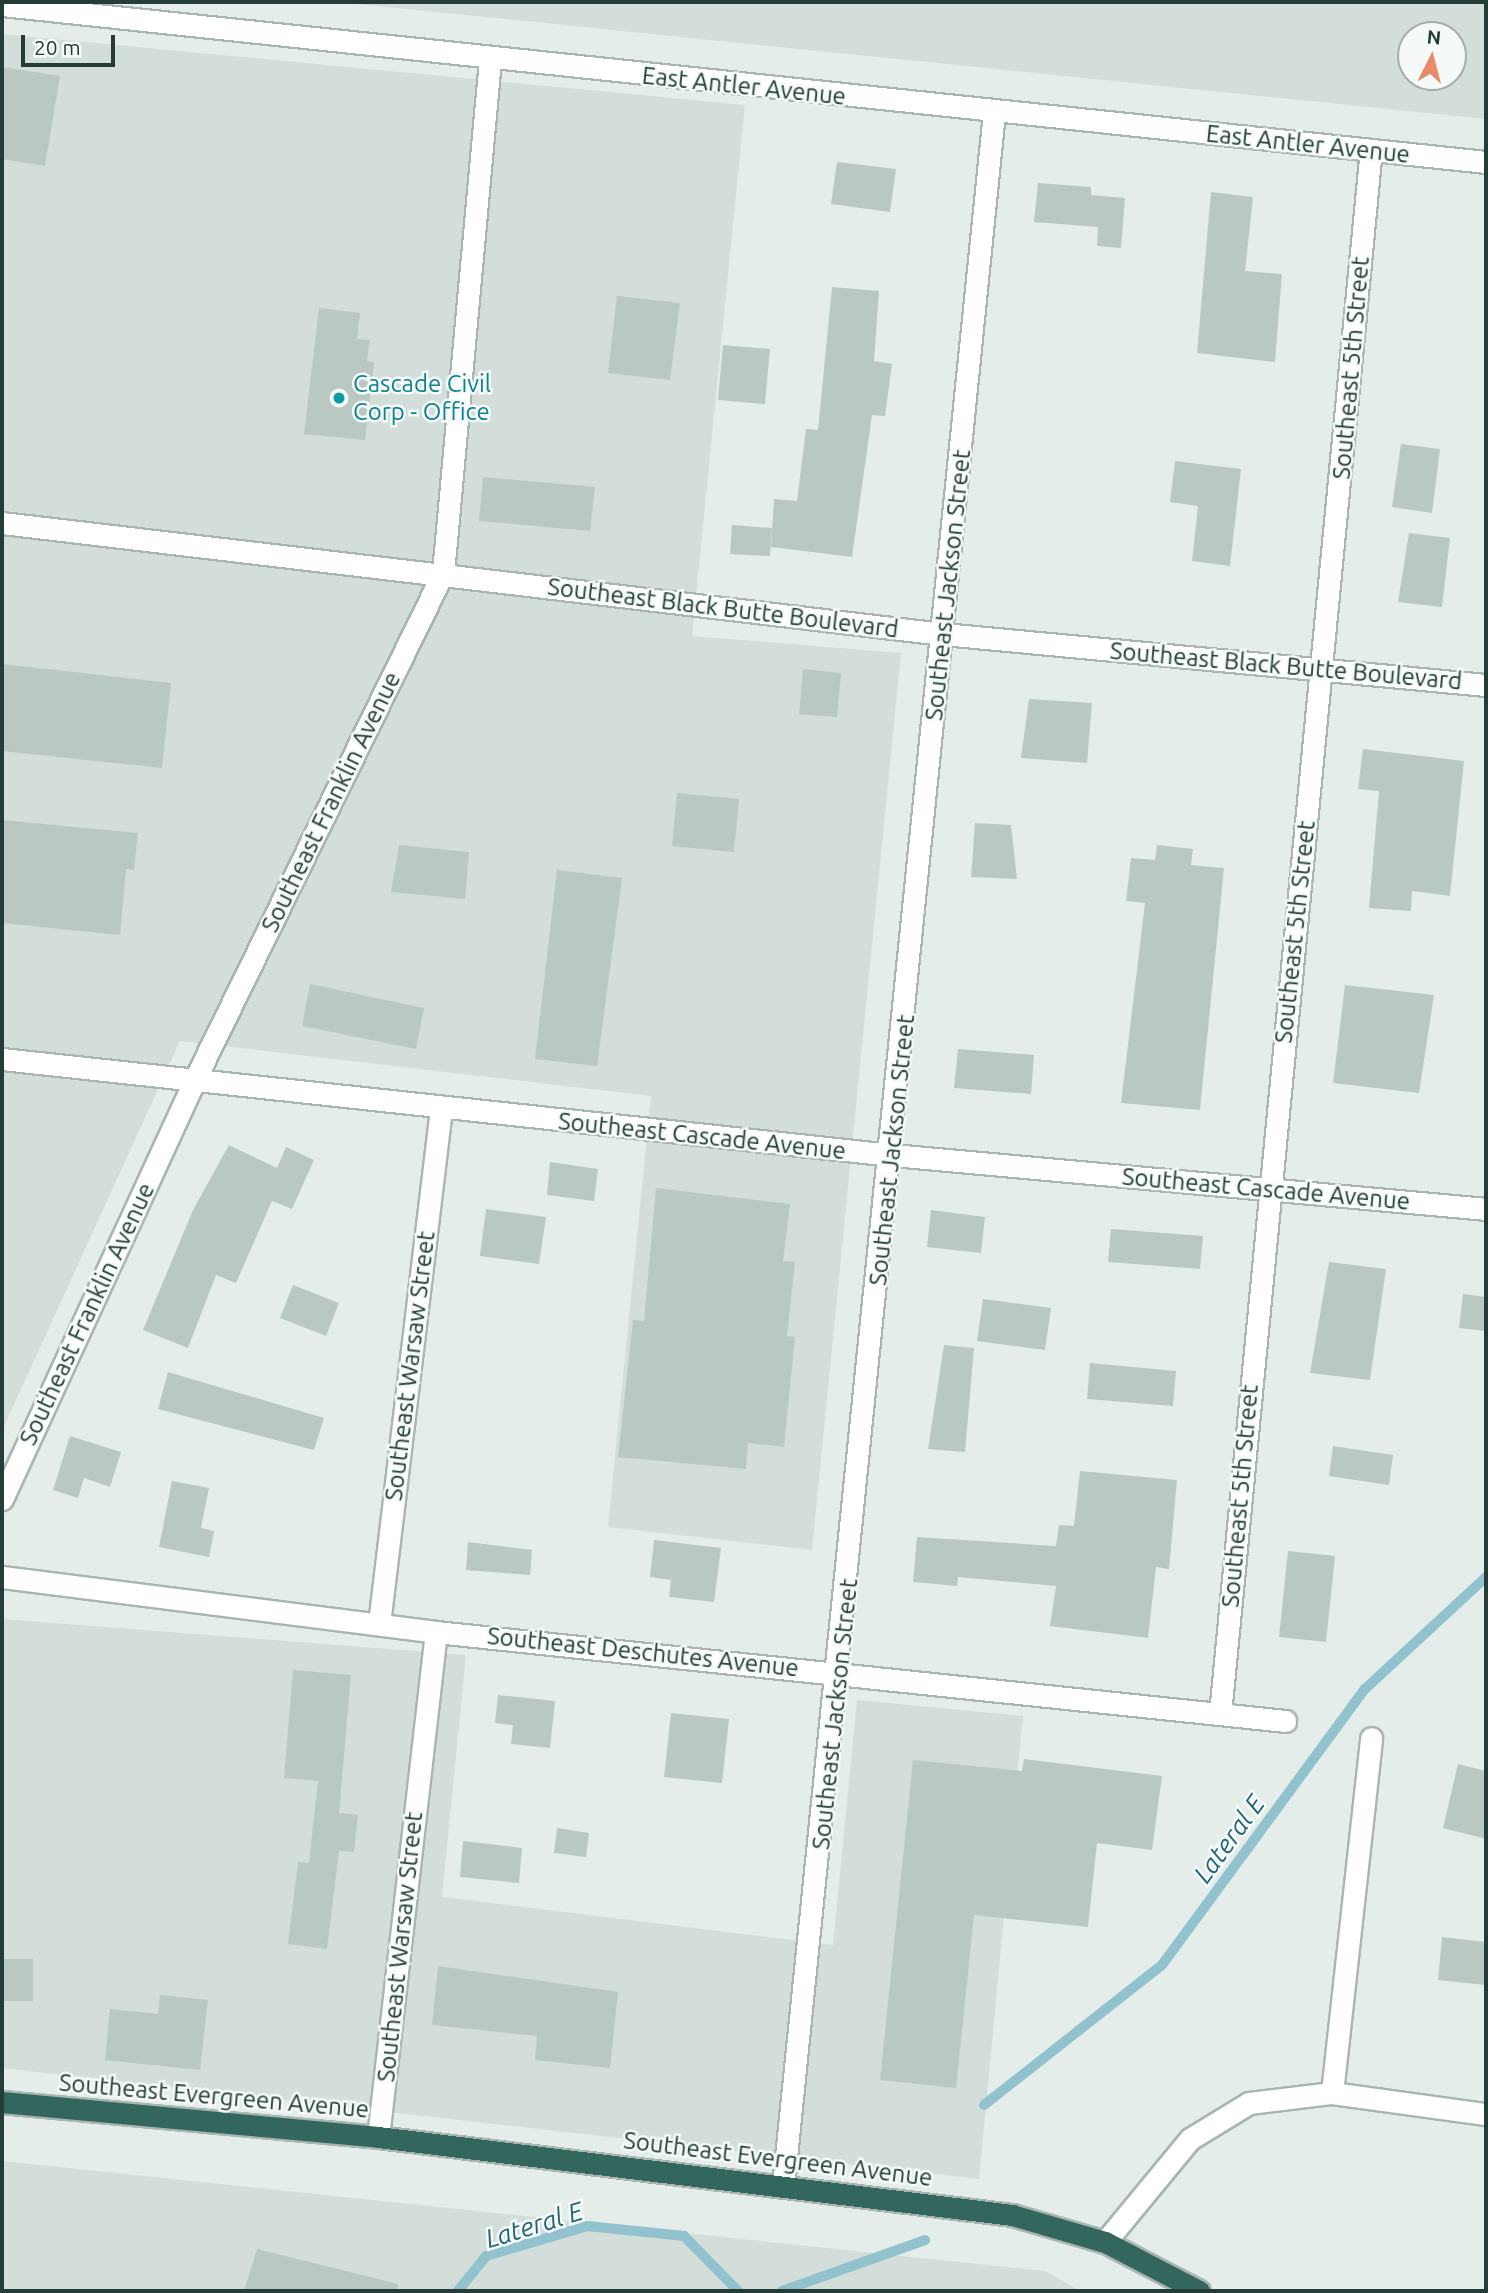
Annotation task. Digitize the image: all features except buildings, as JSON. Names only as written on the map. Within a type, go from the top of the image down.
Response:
[{"type":"highway","name":"Southeast Evergreen Avenue","points":[[2,2102],[378,2137],[1012,2215],[1105,2242],[1199,2291]]},
{"type":"street","name":"East Antler Avenue","points":[[2,5],[490,60],[1486,162]]},
{"type":"street","name":"Southeast Franklin Avenue","points":[[2,1499],[195,1079],[443,573],[490,60]]},
{"type":"street","name":"Southeast Jackson Street","points":[[783,2186],[840,1671],[994,113]]},
{"type":"street","name":"Southeast 5th Street","points":[[1220,1714],[1268,1188],[1323,670],[1371,150]]},
{"type":"street","name":"Southeast Black Butte Boulevard","points":[[2,523],[943,634],[1486,685]]},
{"type":"street","name":"Southeast Cascade Avenue","points":[[2,1059],[440,1109],[892,1155],[1486,1209]]},
{"type":"street","name":"Southeast Warsaw Street","points":[[379,1624],[440,1109]]},
{"type":"street","name":"Southeast Deschutes Avenue","points":[[2,1577],[436,1632],[840,1671],[1285,1721]]},
{"type":"street","name":"Southeast Warsaw Street","points":[[378,2137],[436,1632]]},
{"type":"street","points":[[1332,2092],[1371,1738]]},
{"type":"street","points":[[1105,2242],[1189,2139],[1249,2104],[1332,2092],[1486,2115]]},
{"type":"shaded area","points":[[338,2],[1486,2],[1486,119]]},
{"type":"shaded area","points":[[2,34],[745,105],[692,636],[901,653],[812,1550],[608,1527],[651,1096],[180,1041],[2,1431]]},
{"type":"shaded area","points":[[2,1619],[466,1655],[442,1897],[833,1945],[857,1700],[1023,1716],[979,2179],[2,2068]]},
{"type":"shaded area","points":[[2,2161],[1045,2271],[1080,2291],[2,2291]]},
{"type":"waterway","name":"Lateral E","points":[[984,2105],[1162,1965],[1365,1689],[1486,1577]]},
{"type":"waterway","name":"Lateral E","points":[[458,2291],[486,2256],[587,2226],[684,2236],[738,2291]]},
{"type":"waterway","name":"Lateral E","points":[[782,2291],[925,2240]]},
{"type":"place","name":"Cascade Civil Corp - Office","points":[[339,398]]}]
